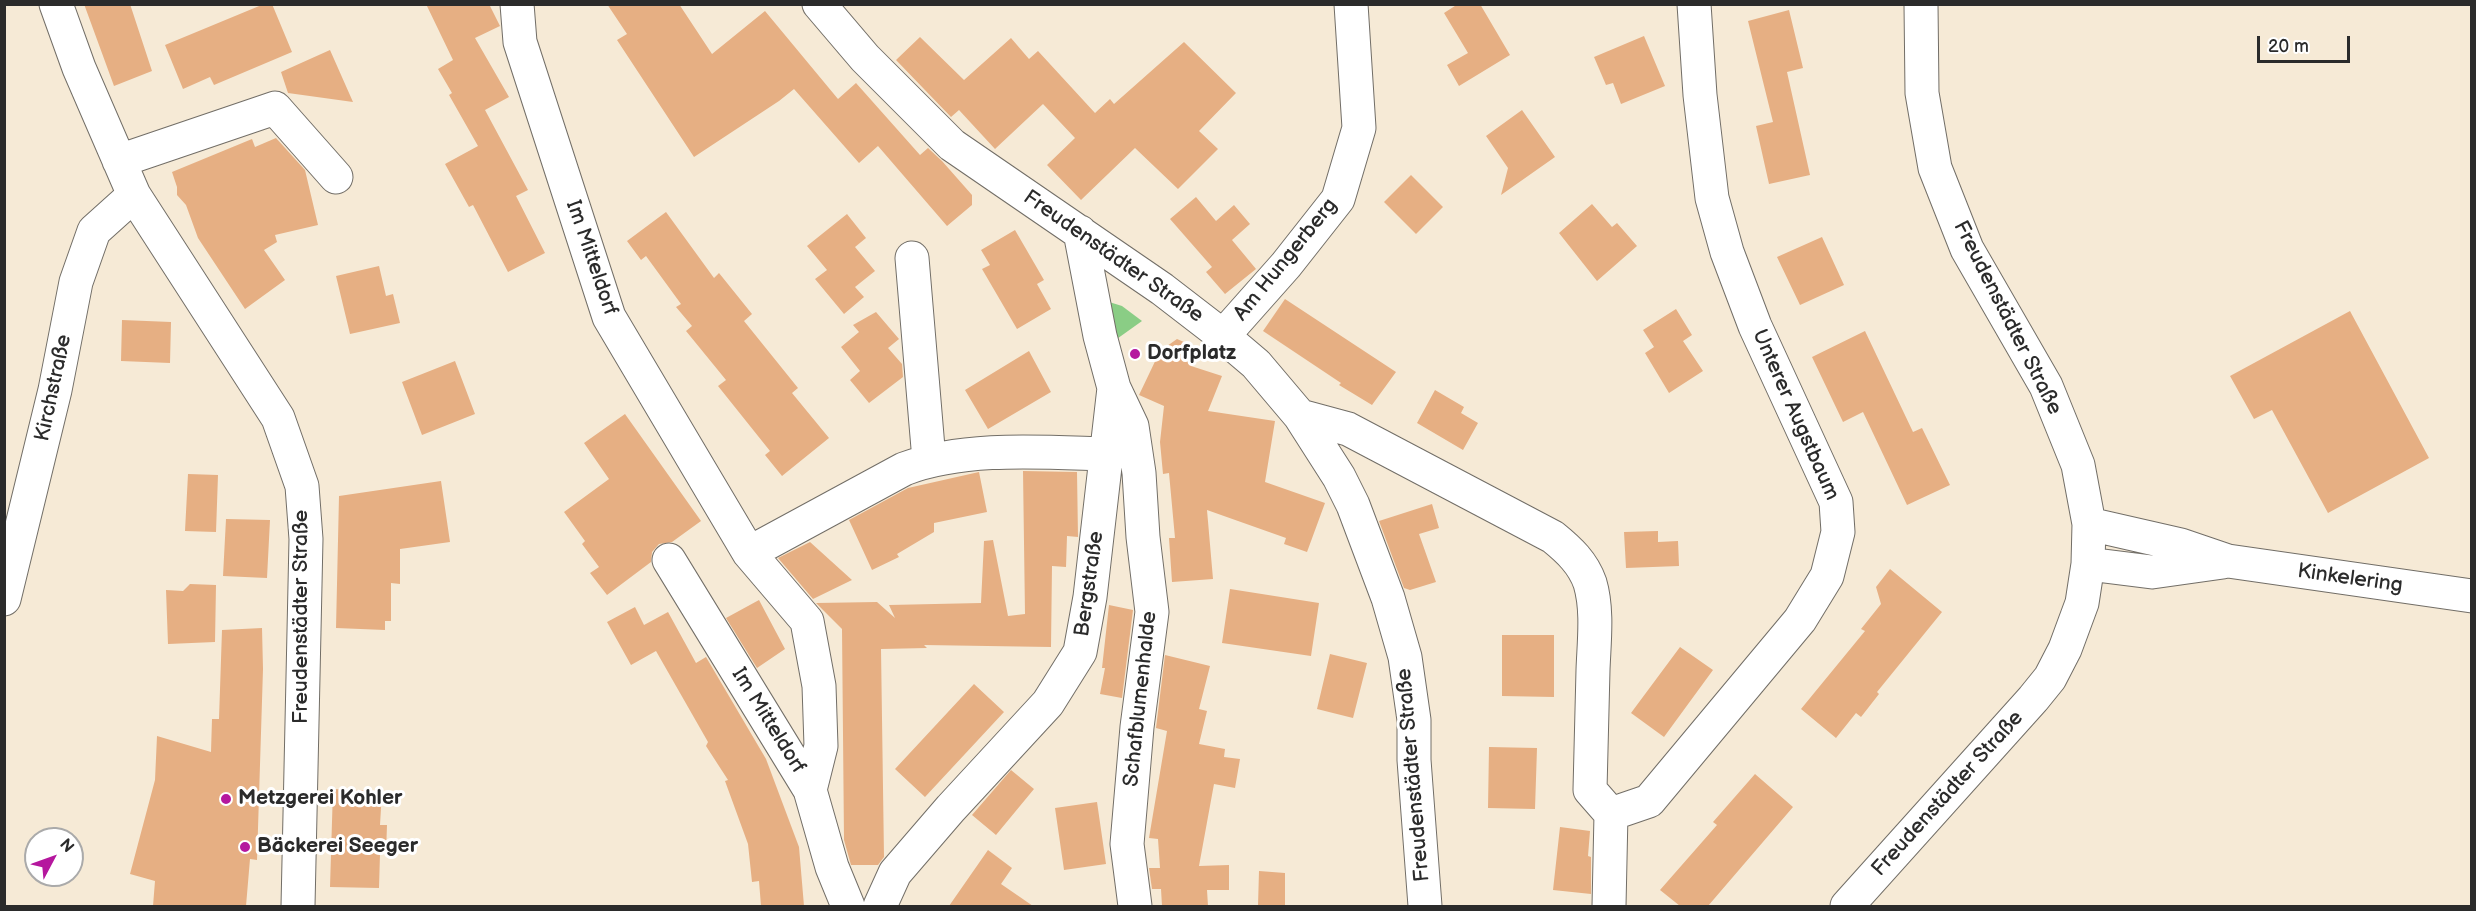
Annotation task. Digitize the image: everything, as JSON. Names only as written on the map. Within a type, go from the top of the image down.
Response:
[{"type":"street","name":"Freudenstädter Straße","points":[[56,4],[79,68],[134,195],[278,418],[302,486],[306,539],[298,906]]},
{"type":"street","name":"Im Mitteldorf","points":[[517,4],[520,42],[609,317],[749,553],[807,621],[819,686],[821,746],[810,790]]},
{"type":"street","name":"Am Hungerberg","points":[[1223,336],[1286,265],[1338,199],[1359,128],[1351,4]]},
{"type":"street","name":"Unterer Augstbaum","points":[[1611,814],[1649,801],[1790,633],[1814,600],[1827,576],[1838,532],[1836,502],[1830,486],[1755,326],[1727,252],[1712,198],[1700,94],[1694,4]]},
{"type":"street","name":"Freudenstädter Straße","points":[[1847,906],[2050,678],[2066,649],[2082,603],[2088,564],[2089,524],[2078,465],[2046,386],[1967,249],[1935,168],[1922,93],[1921,4]]},
{"type":"street","name":"Freudenstädter Straße","points":[[829,11],[952,145],[1080,232],[1223,336],[1256,364],[1300,416],[1339,477],[1353,505],[1388,598],[1405,657],[1414,720],[1414,760],[1425,906]]},
{"type":"street","points":[[119,161],[275,108],[336,177]]},
{"type":"street","name":"Kirchstraße","points":[[4,599],[55,390],[76,282],[94,231],[134,195]]},
{"type":"street","name":"Bergstraße","points":[[880,906],[895,873],[951,808],[1048,703],[1080,652],[1090,597],[1114,388],[1100,336],[1080,232]]},
{"type":"street","points":[[912,258],[929,460]]},
{"type":"street","name":"Schafblumenhalde","points":[[1114,388],[1132,426],[1139,473],[1143,537],[1152,612],[1137,727],[1127,844],[1135,906]]},
{"type":"street","points":[[1300,416],[1348,429],[1553,537],[1570,551],[1589,582],[1593,599],[1594,655],[1590,790],[1611,814],[1609,906]]},
{"type":"street","points":[[749,553],[894,474],[929,460],[1024,451],[1105,454]]},
{"type":"street","name":"Kinkelering","points":[[2089,524],[2181,545],[2228,561],[2472,596]]},
{"type":"street","name":"Im Mitteldorf","points":[[669,560],[810,790],[832,867],[848,906]]},
{"type":"street","name":"Kinkelering","points":[[2088,564],[2152,572],[2228,561]]},
{"type":"green space","points":[[1106,301],[1122,306],[1142,321],[1114,341]]},
{"type":"building","points":[[84,4],[130,4],[152,71],[114,86]]},
{"type":"building","points":[[264,4],[272,4],[292,52],[214,85],[210,77],[183,89],[165,45]]},
{"type":"building","points":[[426,4],[489,4],[500,26],[475,38],[509,97],[485,110],[528,190],[516,196],[545,253],[508,272],[473,205],[469,207],[445,164],[478,146],[449,95],[452,93],[438,69],[453,60]]},
{"type":"building","points":[[607,4],[679,4],[712,54],[765,11],[838,99],[856,83],[920,155],[928,148],[942,161],[972,195],[972,205],[947,226],[878,146],[859,163],[794,89],[694,157],[617,40],[627,34]]},
{"type":"building","points":[[1458,4],[1480,4],[1510,55],[1459,86],[1447,65],[1468,53],[1444,13]]},
{"type":"building","points":[[1789,10],[1803,68],[1787,72],[1810,175],[1769,184],[1756,126],[1773,122],[1748,21]]},
{"type":"building","points":[[1644,36],[1665,86],[1621,104],[1613,83],[1606,85],[1594,57]]},
{"type":"building","points":[[920,37],[964,80],[1011,38],[1029,59],[1038,51],[1095,113],[1110,99],[1114,104],[1184,42],[1236,93],[1199,131],[1218,149],[1178,189],[1135,148],[1081,200],[1047,165],[1075,138],[1043,104],[995,149],[959,110],[951,117],[896,60]]},
{"type":"building","points":[[330,50],[353,102],[288,93],[281,72]]},
{"type":"building","points":[[1522,110],[1555,157],[1501,195],[1508,168],[1486,136]]},
{"type":"building","points":[[276,138],[305,170],[318,225],[275,235],[277,242],[264,250],[285,280],[245,309],[198,238],[186,205],[177,195],[172,172],[252,139],[255,147]]},
{"type":"building","points":[[1411,175],[1443,207],[1416,234],[1384,202]]},
{"type":"building","points":[[1196,197],[1216,221],[1234,205],[1250,224],[1232,240],[1256,269],[1225,294],[1206,272],[1212,267],[1170,219]]},
{"type":"building","points":[[1592,204],[1612,227],[1617,223],[1637,246],[1597,281],[1559,233]]},
{"type":"building","points":[[666,212],[714,278],[719,273],[752,314],[744,321],[798,388],[792,393],[829,438],[782,476],[765,455],[770,451],[718,386],[726,380],[686,331],[692,326],[676,307],[681,304],[646,256],[641,260],[627,241]]},
{"type":"building","points":[[847,214],[866,238],[855,247],[875,271],[855,287],[864,297],[844,314],[815,279],[827,270],[807,246]]},
{"type":"building","points":[[1015,230],[1044,280],[1037,284],[1051,309],[1017,329],[982,269],[990,265],[981,250]]},
{"type":"building","points":[[1822,237],[1844,285],[1800,305],[1777,257]]},
{"type":"building","points":[[379,266],[386,296],[393,294],[400,323],[350,334],[336,276]]},
{"type":"building","points":[[1285,299],[1396,372],[1372,405],[1339,385],[1341,383],[1263,331]]},
{"type":"building","points":[[1676,309],[1692,335],[1683,341],[1703,371],[1669,393],[1645,353],[1654,347],[1643,330]]},
{"type":"building","points":[[2350,311],[2429,458],[2328,513],[2272,410],[2254,419],[2230,376]]},
{"type":"building","points":[[876,312],[899,339],[888,348],[902,364],[903,377],[869,403],[850,380],[860,371],[841,347],[859,332],[853,325]]},
{"type":"building","points":[[122,320],[171,322],[170,363],[121,361]]},
{"type":"building","points":[[1865,331],[1913,432],[1922,428],[1950,485],[1907,505],[1863,412],[1843,422],[1812,357]]},
{"type":"building","points":[[1177,339],[1200,349],[1191,366],[1222,376],[1208,411],[1275,421],[1265,482],[1325,503],[1307,552],[1284,544],[1286,538],[1207,510],[1213,579],[1172,582],[1169,538],[1175,538],[1169,473],[1163,474],[1160,442],[1164,406],[1139,395],[1160,351]]},
{"type":"building","points":[[1029,351],[1051,392],[988,429],[965,390]]},
{"type":"building","points":[[455,361],[475,414],[422,435],[402,382]]},
{"type":"building","points":[[1435,390],[1464,407],[1461,413],[1478,423],[1463,450],[1417,423]]},
{"type":"building","points":[[625,414],[701,521],[672,542],[659,544],[652,552],[651,562],[607,595],[590,573],[599,567],[582,544],[585,541],[564,512],[609,479],[584,443]]},
{"type":"building","points":[[1023,471],[1077,472],[1078,537],[1067,536],[1066,567],[1052,566],[1051,647],[924,645],[927,648],[881,649],[884,857],[878,865],[851,865],[844,840],[842,629],[816,603],[877,602],[895,618],[889,605],[981,603],[984,541],[993,540],[1008,616],[1025,614]]},
{"type":"building","points":[[979,472],[987,512],[934,523],[934,532],[897,554],[899,557],[872,570],[849,520],[908,488]]},
{"type":"building","points":[[188,474],[218,475],[216,532],[185,531]]},
{"type":"building","points":[[441,481],[450,542],[400,549],[400,584],[391,583],[391,621],[385,621],[385,630],[336,628],[339,496]]},
{"type":"building","points":[[1432,504],[1439,528],[1419,534],[1436,582],[1410,590],[1404,588],[1379,521]]},
{"type":"building","points":[[226,519],[270,520],[267,578],[223,576]]},
{"type":"building","points":[[1658,531],[1658,542],[1678,541],[1679,566],[1626,568],[1624,532]]},
{"type":"building","points":[[810,542],[852,580],[813,599],[778,558]]},
{"type":"building","points":[[1890,569],[1942,612],[1877,692],[1879,694],[1861,717],[1856,713],[1836,738],[1801,709],[1865,631],[1861,629],[1881,604],[1876,587]]},
{"type":"building","points":[[190,584],[216,585],[215,642],[168,644],[166,590],[183,591]]},
{"type":"building","points":[[1230,589],[1319,603],[1311,656],[1222,643]]},
{"type":"building","points":[[759,600],[785,649],[757,668],[726,618]]},
{"type":"building","points":[[1109,605],[1133,610],[1122,698],[1100,694],[1105,668],[1102,668]]},
{"type":"building","points":[[635,607],[644,625],[668,612],[696,663],[706,657],[766,759],[799,847],[804,906],[761,906],[759,881],[752,882],[748,844],[725,781],[728,780],[706,746],[708,742],[656,651],[631,665],[607,622]]},
{"type":"building","points":[[262,628],[263,669],[257,860],[250,859],[246,906],[153,906],[155,881],[130,874],[155,780],[157,736],[211,752],[212,719],[219,719],[222,630]]},
{"type":"building","points":[[1502,635],[1554,635],[1554,697],[1502,696]]},
{"type":"building","points":[[1680,647],[1713,670],[1664,737],[1631,713]]},
{"type":"building","points":[[1330,654],[1367,663],[1353,718],[1317,709]]},
{"type":"building","points":[[1165,655],[1210,666],[1199,709],[1207,711],[1199,744],[1225,749],[1224,757],[1240,759],[1235,788],[1214,784],[1199,866],[1229,865],[1229,890],[1207,890],[1208,906],[1162,906],[1161,889],[1152,889],[1149,868],[1160,868],[1158,839],[1149,838],[1167,731],[1156,728]]},
{"type":"building","points":[[974,684],[1004,712],[925,797],[895,769]]},
{"type":"building","points":[[1489,747],[1537,748],[1535,809],[1488,808]]},
{"type":"building","points":[[1011,770],[1034,789],[996,835],[972,815]]},
{"type":"building","points":[[1755,774],[1793,807],[1708,906],[1680,906],[1660,890],[1717,825],[1713,822]]},
{"type":"building","points":[[333,789],[382,791],[380,825],[387,825],[386,854],[380,854],[379,888],[330,887]]},
{"type":"building","points":[[1097,802],[1106,864],[1064,870],[1055,808]]},
{"type":"building","points":[[1560,827],[1590,831],[1588,856],[1591,857],[1591,894],[1553,890]]},
{"type":"building","points":[[988,850],[1012,868],[1001,884],[1033,906],[949,906]]},
{"type":"building","points":[[1259,871],[1285,873],[1285,906],[1258,906]]},
{"type":"place","name":"Dorfplatz","points":[[1135,354]]},
{"type":"place","name":"Metzgerei Kohler","points":[[226,799]]},
{"type":"place","name":"Bäckerei Seeger","points":[[245,847]]}]
